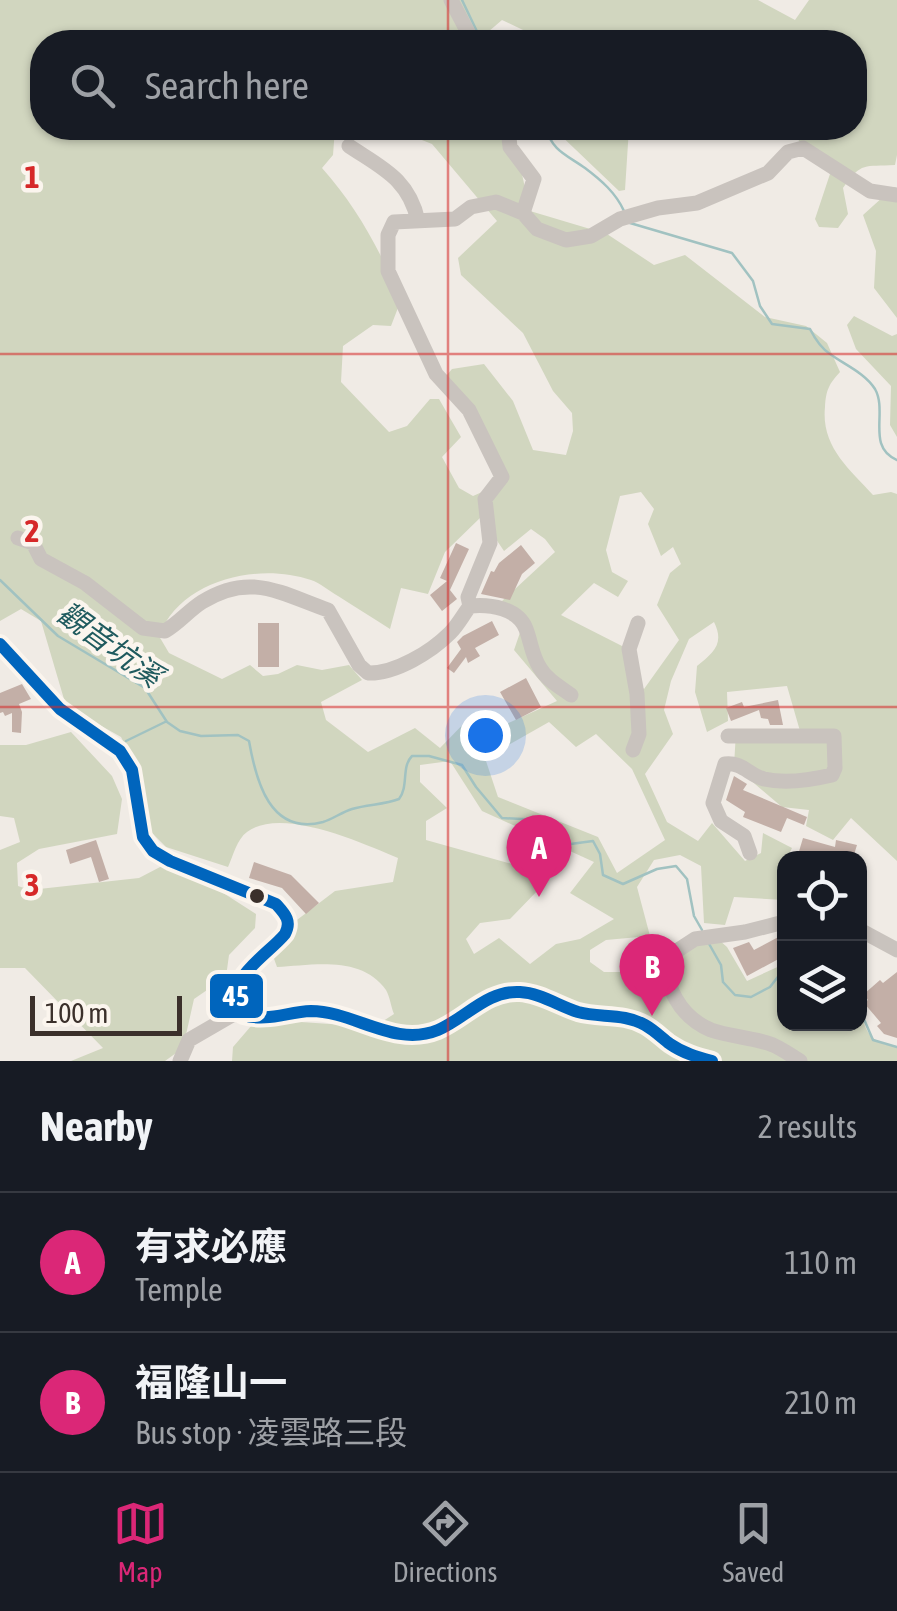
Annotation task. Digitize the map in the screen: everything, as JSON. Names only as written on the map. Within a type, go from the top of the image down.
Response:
[{"type":"street","points":[[452,0],[467,30]]},
{"type":"street","points":[[509,140],[534,178],[523,213]]},
{"type":"street","points":[[349,146],[398,179],[414,201],[418,220]]},
{"type":"street","points":[[18,538],[33,543],[41,559],[85,584],[143,628],[166,632],[205,600],[235,586],[261,586],[328,610],[359,665],[368,673],[393,670],[438,644],[454,630],[470,606],[468,597],[490,543],[486,498],[502,477],[469,410],[436,374],[388,271],[388,235],[394,222],[454,219],[471,207],[496,202],[523,213],[537,229],[566,240],[591,236],[626,217],[697,203],[768,173],[788,152],[803,148],[870,191],[897,195]]},
{"type":"street","points":[[470,606],[486,604],[518,616],[525,625],[540,669],[571,696]]},
{"type":"street","points":[[633,750],[638,734],[637,694],[629,649],[638,623]]},
{"type":"street","points":[[0,644],[60,710],[120,751],[132,770],[142,836],[153,851],[276,904],[287,917],[289,926],[285,934],[242,976],[236,987],[239,1011],[254,1018],[310,1011],[391,1033],[416,1035],[438,1030],[499,993],[522,992],[581,1013],[610,1014],[645,1024],[671,1052],[712,1061]]},
{"type":"street","points":[[728,736],[834,736],[832,775],[813,779],[760,778],[736,763],[726,764],[713,804],[721,821],[744,836],[750,852]]},
{"type":"street","points":[[777,924],[706,937],[672,954],[666,973],[668,986],[690,1016],[708,1029],[770,1044],[800,1061]]},
{"type":"street","points":[[867,934],[897,950]]},
{"type":"street","points":[[180,1061],[190,1040],[239,1011]]},
{"type":"green space","points":[[0,0],[758,0],[795,20],[809,0],[897,0],[895,165],[864,167],[855,173],[843,188],[848,214],[838,228],[819,227],[815,219],[831,171],[799,140],[867,140],[867,30],[523,30],[502,20],[490,30],[30,30],[30,140],[334,140],[333,155],[322,168],[367,231],[401,300],[391,326],[373,325],[343,346],[341,382],[389,432],[407,426],[430,399],[439,399],[461,437],[442,457],[459,488],[473,496],[489,489],[495,473],[446,376],[452,369],[484,364],[513,401],[533,450],[566,455],[573,431],[572,413],[553,391],[523,333],[461,275],[458,258],[497,221],[432,144],[422,140],[515,140],[530,211],[607,234],[654,265],[685,255],[765,317],[806,326],[827,343],[840,372],[825,401],[825,421],[832,445],[873,495],[897,494],[897,861],[851,818],[833,840],[806,826],[809,810],[782,807],[734,766],[736,732],[800,731],[787,686],[727,692],[728,721],[707,732],[695,692],[697,666],[718,642],[714,622],[689,639],[671,681],[664,710],[673,734],[645,774],[667,822],[698,841],[712,823],[745,861],[761,853],[763,833],[792,848],[777,851],[777,900],[734,897],[725,925],[704,923],[701,866],[680,855],[654,860],[637,887],[650,936],[606,940],[590,950],[590,962],[604,972],[621,972],[625,983],[668,980],[679,973],[682,952],[719,940],[747,981],[777,967],[777,1031],[867,1030],[877,1041],[897,1046],[897,1061],[232,1061],[233,1047],[257,1019],[374,1027],[394,1014],[386,990],[364,971],[321,964],[277,967],[268,942],[335,891],[393,882],[398,858],[322,830],[280,823],[247,832],[228,867],[166,847],[149,830],[138,770],[121,737],[66,706],[41,621],[21,609],[0,621]],"holes":[[[641,492],[654,509],[648,524],[661,556],[673,547],[681,564],[670,573],[657,605],[679,640],[644,689],[626,670],[622,646],[561,615],[594,583],[618,597],[628,581],[612,572],[606,550],[620,496]],[[481,517],[504,551],[531,529],[555,552],[502,601],[523,624],[514,650],[557,701],[504,725],[475,712],[440,748],[415,728],[368,752],[326,720],[321,702],[362,680],[349,665],[322,670],[297,665],[263,676],[250,665],[222,679],[169,653],[159,636],[169,617],[202,589],[223,580],[267,573],[314,581],[390,629],[401,588],[428,594],[445,552]],[[549,722],[576,747],[596,734],[632,769],[665,840],[617,873],[598,837],[498,797],[483,752],[503,748]],[[450,761],[482,811],[594,862],[570,893],[614,919],[580,939],[556,944],[530,964],[499,938],[474,954],[466,939],[480,923],[510,919],[542,886],[523,867],[426,840],[426,821],[447,808],[420,782],[420,765]]]},
{"type":"green space","points":[[566,140],[628,140],[625,190],[619,191]]},
{"type":"green space","points":[[894,187],[897,318],[874,288],[876,251],[863,215]]},
{"type":"green space","points":[[854,316],[892,336],[897,334],[897,437],[890,425],[891,386],[856,349],[847,325]]},
{"type":"green space","points":[[71,732],[112,776],[122,799],[117,834],[39,849],[17,863],[18,886],[30,890],[139,878],[162,866],[214,887],[256,914],[255,928],[229,955],[226,977],[194,999],[183,1048],[165,1061],[71,1061],[103,1048],[25,968],[0,968],[0,850],[20,842],[14,818],[0,816],[0,745],[26,745]]},
{"type":"building","points":[[456,543],[469,549],[450,590],[457,599],[442,611],[430,595],[447,581],[440,578]]},
{"type":"building","points":[[521,545],[535,563],[522,574],[510,600],[481,594],[491,571]]},
{"type":"building","points":[[492,621],[499,635],[475,648],[480,656],[468,663],[466,657],[454,673],[447,668],[461,649],[457,642]]},
{"type":"building","points":[[258,623],[279,623],[279,667],[258,667]]},
{"type":"building","points":[[526,678],[541,707],[516,720],[500,692]]},
{"type":"building","points":[[22,684],[31,699],[19,704],[21,733],[12,732],[12,713],[0,713],[0,693]]},
{"type":"building","points":[[778,700],[783,725],[770,725],[768,719],[761,718],[759,710],[731,721],[726,708],[742,702],[744,707]]},
{"type":"building","points":[[734,776],[747,784],[743,790],[807,817],[804,825],[787,818],[781,832],[743,817],[745,812],[726,800]]},
{"type":"building","points":[[803,838],[835,847],[836,840],[857,845],[855,851],[799,851]]},
{"type":"building","points":[[96,840],[109,879],[99,882],[91,857],[70,864],[66,850]]},
{"type":"building","points":[[254,862],[291,875],[319,903],[306,914],[282,888],[249,878]]},
{"type":"building","points":[[777,938],[777,960],[747,976],[733,948],[749,942],[754,950]]},
{"type":"building","points":[[897,972],[897,1038],[884,1034],[877,1026],[881,1023],[867,1007],[867,991],[880,980],[883,983]]},
{"type":"waterway","points":[[462,0],[476,30]]},
{"type":"waterway","points":[[552,140],[566,156],[602,182],[624,211]]},
{"type":"waterway","points":[[630,223],[732,253],[753,281],[760,306],[772,324],[810,329],[824,349],[871,383],[880,408],[882,447],[897,460]]},
{"type":"waterway","name":"觀音坑溪","points":[[0,580],[58,636],[145,688],[167,722],[180,731],[201,736],[238,735],[249,741],[256,772],[269,802],[290,821],[323,822],[352,809],[399,799],[409,760],[412,756],[429,756],[462,765],[502,818],[541,820],[563,845],[593,841],[600,854],[603,875],[623,884],[657,869],[676,866],[687,879],[694,916],[702,930]]},
{"type":"waterway","points":[[126,741],[165,722]]},
{"type":"waterway","name":"觀音坑溪","points":[[708,942],[721,965],[723,982],[735,995],[751,997],[770,987],[777,978]]},
{"type":"waterway","name":"觀音坑溪","points":[[867,1026],[873,1040],[897,1047]]},
{"type":"transit line","name":"45","points":[[0,644],[60,709],[120,751],[132,770],[143,837],[153,851],[276,904],[285,914],[285,934],[240,981],[236,992],[243,1015],[311,1011],[343,1016],[390,1032],[422,1034],[448,1025],[497,995],[520,992],[578,1012],[637,1021],[680,1050],[712,1061]]},
{"type":"place","name":"有求必應","points":[[539,897]]},
{"type":"place","name":"福隆山一","points":[[652,1016]]}]
